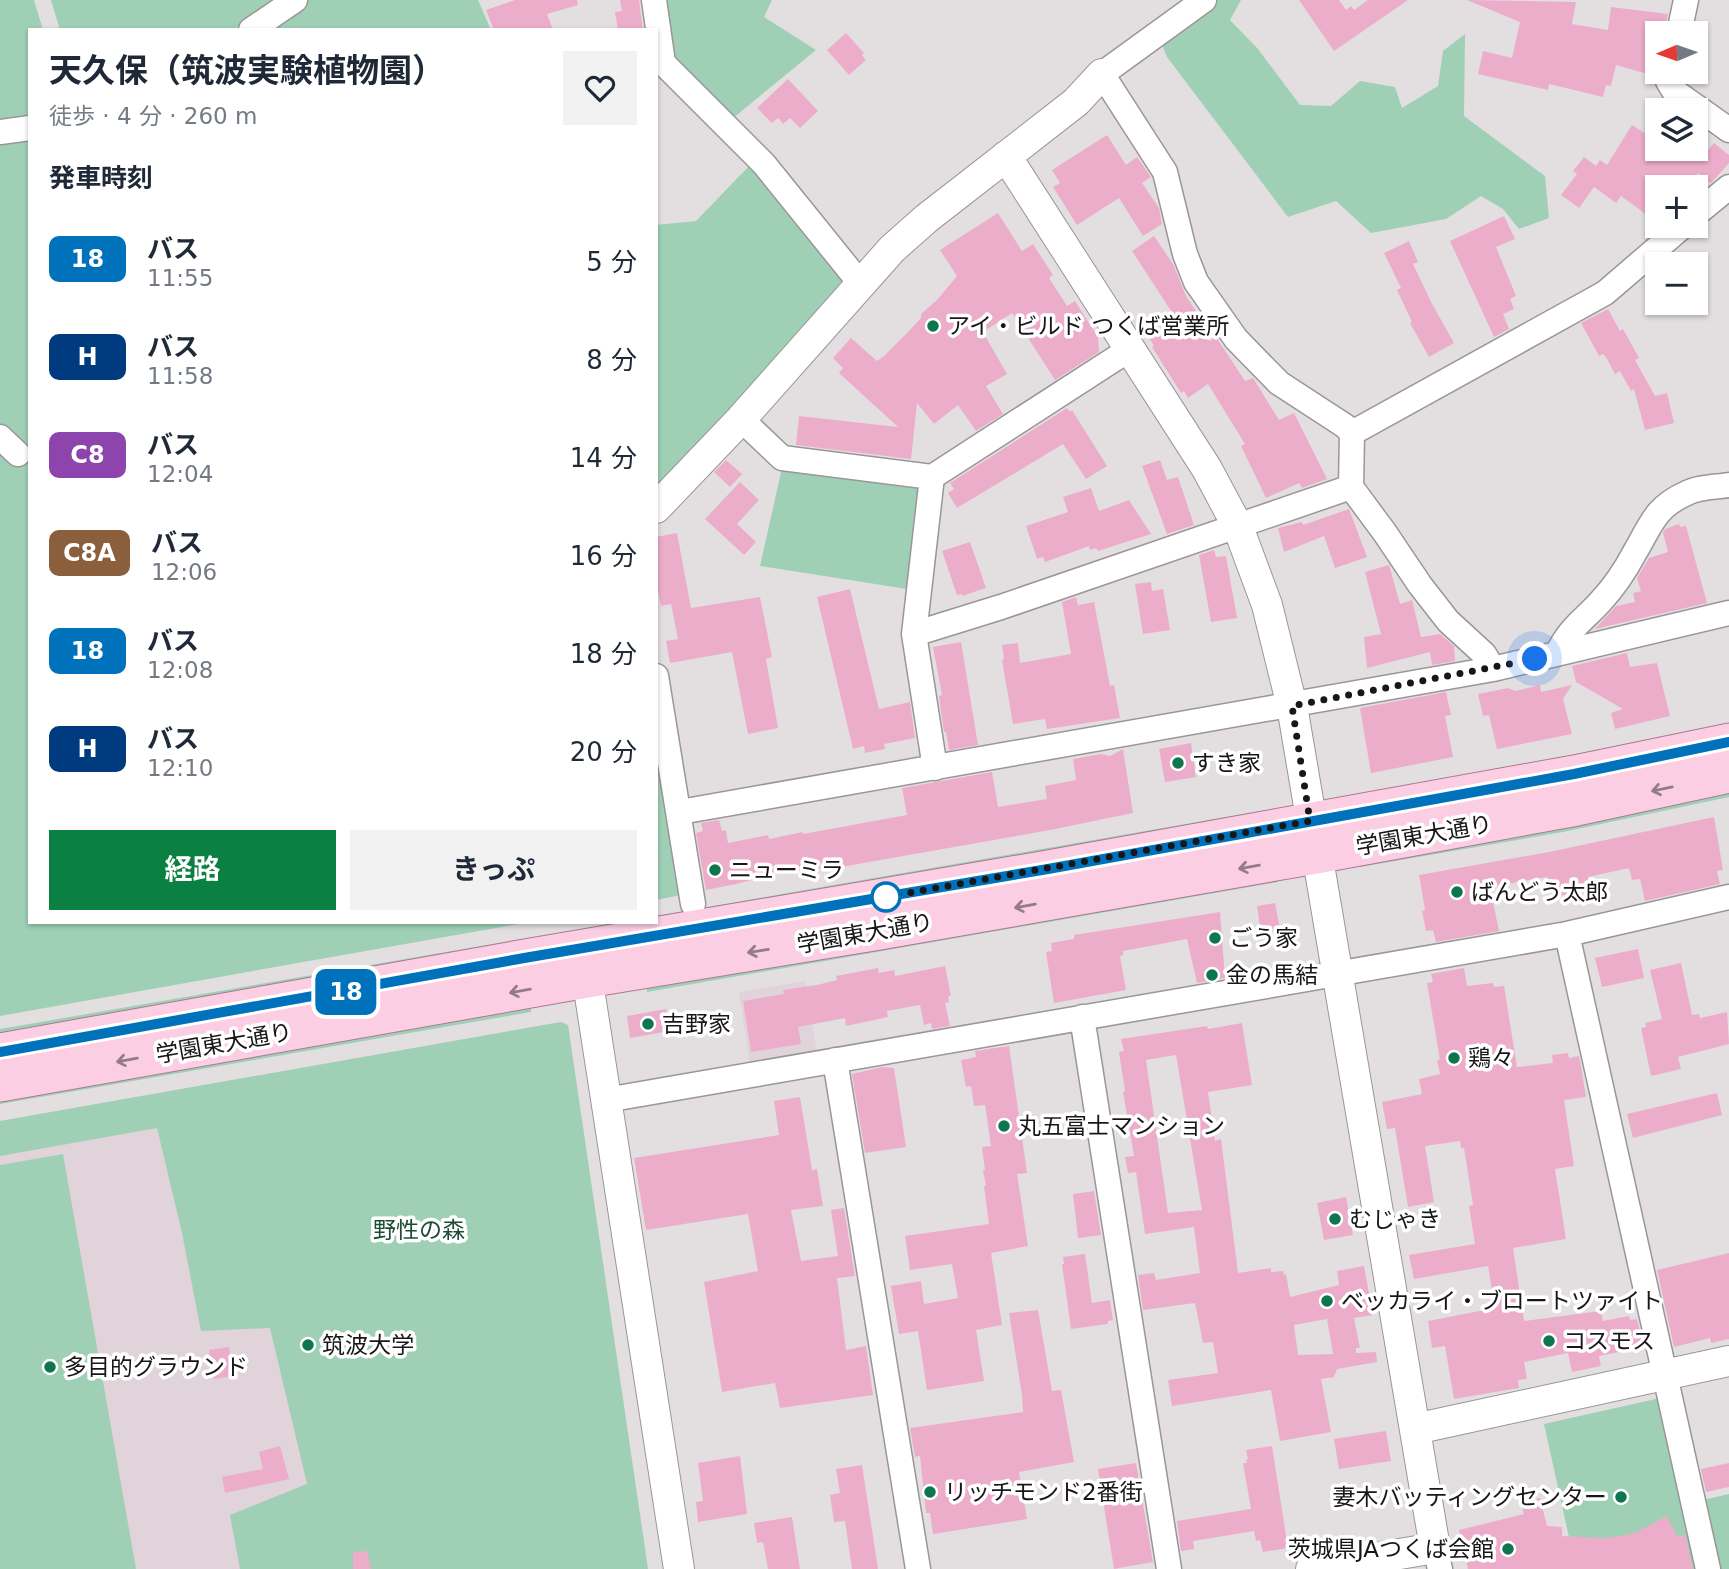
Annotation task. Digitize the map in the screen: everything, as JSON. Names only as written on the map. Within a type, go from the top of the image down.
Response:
[{"type":"main road","name":"学園東大通り","points":[[1313,838],[1574,774],[1729,742]]},
{"type":"main road","name":"学園東大通り","points":[[0,1083],[1021,874],[1577,807],[1729,774]]},
{"type":"main road","name":"学園東大通り","points":[[0,1052],[585,964]]},
{"type":"street","points":[[254,28],[295,0]]},
{"type":"street","points":[[654,0],[663,63],[764,164],[860,283]]},
{"type":"street","points":[[658,506],[741,419],[892,249],[927,218],[1076,102],[1102,74],[1204,0]]},
{"type":"street","points":[[1682,21],[1686,0]]},
{"type":"street","points":[[1102,74],[1165,172],[1185,254],[1196,282],[1236,339],[1279,383],[1352,433],[1351,487],[1448,621],[1479,648],[1493,669]]},
{"type":"street","points":[[1670,84],[1674,91],[1729,130]]},
{"type":"street","points":[[0,132],[28,128]]},
{"type":"street","points":[[1006,156],[1208,469],[1238,527],[1267,605],[1292,706],[1437,1559],[1311,1569]]},
{"type":"street","points":[[1708,204],[1729,187]]},
{"type":"street","points":[[1352,433],[1605,293],[1669,238]]},
{"type":"street","points":[[741,419],[782,458],[932,477],[1130,349]]},
{"type":"street","points":[[0,437],[18,454]]},
{"type":"street","points":[[932,477],[914,634],[935,768]]},
{"type":"street","points":[[1557,654],[1566,636],[1602,601],[1613,586],[1658,513],[1688,492],[1729,485]]},
{"type":"street","points":[[914,634],[1014,603],[1351,487]]},
{"type":"street","points":[[680,812],[1493,669],[1729,613]]},
{"type":"street","points":[[658,687],[693,904]]},
{"type":"street","points":[[606,1100],[1567,934],[1729,897]]},
{"type":"street","points":[[1567,934],[1707,1569]]},
{"type":"street","points":[[585,964],[679,1569]]},
{"type":"street","points":[[1082,1017],[1170,1569]]},
{"type":"street","points":[[835,1060],[918,1569]]},
{"type":"street","points":[[1415,1429],[1729,1361]]},
{"type":"shaded area","points":[[805,981],[817,1053],[750,1064],[739,992]]},
{"type":"shaded area","name":"野性の森","points":[[561,1022],[568,1025],[648,1569],[0,1569],[0,1121]]},
{"type":"green space","points":[[0,0],[34,0],[42,28],[28,28],[28,119],[0,123]]},
{"type":"green space","points":[[51,0],[278,0],[236,28],[59,28]]},
{"type":"green space","points":[[309,0],[478,0],[490,28],[266,28]]},
{"type":"green space","points":[[658,0],[772,0],[764,17],[816,50],[732,119],[668,60]]},
{"type":"green space","points":[[1218,0],[1241,0],[1230,20],[1258,49],[1300,105],[1331,106],[1360,81],[1395,87],[1402,108],[1438,86],[1443,51],[1465,34],[1464,116],[1545,176],[1549,218],[1519,229],[1503,209],[1481,196],[1446,219],[1371,233],[1336,201],[1288,217],[1167,57],[1160,40]]},
{"type":"green space","points":[[28,137],[28,924],[518,924],[0,1016],[0,141]]},
{"type":"green space","points":[[751,164],[845,283],[658,488],[658,225],[696,221]]},
{"type":"green space","points":[[782,468],[914,482],[921,491],[907,589],[760,566]]},
{"type":"green space","points":[[658,756],[681,895],[658,900]]},
{"type":"green space","points":[[1729,788],[1729,797],[1563,832],[1360,867],[1359,859]]},
{"type":"green space","points":[[1266,810],[1267,819],[658,922],[658,916]]},
{"type":"green space","points":[[1277,873],[1278,882],[647,992],[646,983]]},
{"type":"green space","points":[[521,939],[522,948],[0,1039],[0,1029]]},
{"type":"green space","points":[[531,1003],[531,1012],[0,1104],[0,1095]]},
{"type":"green space","name":"野性の森","points":[[561,1022],[568,1025],[648,1569],[240,1569],[230,1515],[307,1484],[270,1328],[201,1331],[182,1233],[157,1128],[0,1156],[0,1121]]},
{"type":"green space","name":"多目的グラウンド","points":[[63,1154],[136,1569],[0,1569],[0,1165]]},
{"type":"green space","name":"妻木バッティングセンター","points":[[1660,1398],[1698,1569],[1576,1569],[1544,1424]]},
{"type":"green space","points":[[1729,1494],[1729,1569],[1718,1569],[1703,1500]]},
{"type":"building","points":[[515,0],[577,0],[578,5],[547,14],[552,28],[493,28],[486,10]]},
{"type":"building","points":[[620,0],[639,0],[643,28],[618,28],[615,12],[622,11]]},
{"type":"building","points":[[1299,0],[1339,0],[1346,10],[1351,6],[1354,10],[1368,0],[1408,0],[1334,51]]},
{"type":"building","points":[[1467,0],[1576,2],[1572,24],[1608,30],[1611,7],[1668,14],[1666,21],[1645,21],[1645,73],[1616,65],[1611,86],[1606,85],[1603,97],[1549,84],[1548,90],[1478,74],[1483,51],[1512,58],[1520,22]]},
{"type":"building","points":[[846,33],[864,53],[862,55],[866,60],[849,75],[827,50]]},
{"type":"building","points":[[788,79],[818,111],[800,128],[790,118],[783,124],[778,118],[772,123],[757,108]]},
{"type":"building","points":[[1632,125],[1645,133],[1645,161],[1708,161],[1708,150],[1714,143],[1729,155],[1729,163],[1711,183],[1708,175],[1698,173],[1645,175],[1645,214],[1621,196],[1616,203],[1594,187],[1579,208],[1561,195],[1577,174],[1573,171],[1584,157],[1596,166],[1600,160],[1607,165]]},
{"type":"building","points":[[1107,135],[1126,165],[1137,157],[1151,177],[1142,183],[1159,208],[1162,224],[1143,236],[1119,198],[1077,225],[1053,187],[1060,183],[1052,170]]},
{"type":"building","points":[[998,213],[1022,251],[1033,244],[1053,275],[1049,278],[1067,306],[1075,301],[1098,337],[1099,352],[1055,380],[1012,313],[983,332],[1007,374],[986,386],[1003,414],[976,431],[958,405],[934,424],[917,403],[911,459],[796,445],[799,416],[898,427],[839,373],[843,368],[833,358],[851,338],[877,361],[884,356],[957,276],[940,250]]},
{"type":"building","points":[[1504,216],[1515,239],[1496,247],[1516,296],[1510,299],[1514,309],[1503,314],[1509,329],[1494,337],[1450,241]]},
{"type":"building","points":[[1154,236],[1173,264],[1186,296],[1196,311],[1191,314],[1210,341],[1216,337],[1245,381],[1253,378],[1279,420],[1294,413],[1327,479],[1302,488],[1299,483],[1266,498],[1241,446],[1245,444],[1208,384],[1188,398],[1184,391],[1181,393],[1148,336],[1173,319],[1173,314],[1132,251]]},
{"type":"building","points":[[1409,241],[1418,262],[1413,264],[1454,343],[1429,357],[1410,323],[1412,322],[1397,290],[1401,288],[1384,253]]},
{"type":"building","points":[[1608,309],[1639,358],[1635,360],[1655,396],[1667,393],[1674,423],[1645,430],[1634,389],[1631,391],[1620,371],[1615,374],[1603,354],[1599,356],[1581,323]]},
{"type":"building","points":[[1067,408],[1070,412],[1072,410],[1107,466],[1086,479],[1063,444],[957,508],[948,493],[954,489],[950,483]]},
{"type":"building","points":[[726,460],[742,474],[730,487],[714,472]]},
{"type":"building","points":[[1160,460],[1167,480],[1178,477],[1194,525],[1167,534],[1142,466]]},
{"type":"building","points":[[740,482],[759,500],[737,524],[756,542],[744,555],[705,519]]},
{"type":"building","points":[[1091,488],[1099,511],[1129,500],[1151,534],[1098,551],[1096,548],[1090,550],[1089,546],[1045,562],[1043,557],[1037,559],[1026,526],[1068,512],[1063,497]]},
{"type":"building","points":[[1349,509],[1367,557],[1335,568],[1324,536],[1284,552],[1278,528],[1302,522],[1303,525]]},
{"type":"building","points":[[1679,524],[1680,527],[1686,526],[1707,603],[1595,629],[1616,606],[1635,602],[1633,593],[1641,591],[1637,578],[1649,558],[1668,552],[1663,533],[1665,529]]},
{"type":"building","points":[[677,533],[691,608],[760,597],[772,657],[766,659],[778,728],[748,734],[732,652],[670,663],[666,641],[678,639],[671,604],[661,606],[658,590],[658,537]]},
{"type":"building","points":[[970,542],[986,588],[962,596],[957,595],[942,551]]},
{"type":"building","points":[[1214,550],[1216,557],[1226,556],[1237,618],[1211,622],[1199,555]]},
{"type":"building","points":[[1389,565],[1400,604],[1412,600],[1421,637],[1440,634],[1454,646],[1455,661],[1432,665],[1430,652],[1367,668],[1364,637],[1381,634],[1365,572]]},
{"type":"building","points":[[1151,582],[1152,591],[1163,589],[1170,630],[1143,634],[1135,584]]},
{"type":"building","points":[[850,589],[879,709],[910,702],[915,738],[884,744],[885,749],[865,753],[864,746],[853,749],[817,597]]},
{"type":"building","points":[[1076,597],[1078,605],[1094,602],[1110,686],[1114,685],[1120,718],[1047,729],[1045,719],[1013,724],[1002,645],[1018,643],[1020,663],[1071,654],[1062,602]]},
{"type":"building","points":[[961,642],[978,745],[949,750],[944,732],[939,696],[942,695],[933,647]]},
{"type":"building","points":[[1627,653],[1630,667],[1657,663],[1670,716],[1615,729],[1611,713],[1623,709],[1576,682],[1572,666]]},
{"type":"building","points":[[1540,685],[1541,692],[1572,685],[1563,699],[1572,734],[1497,749],[1489,715],[1483,716],[1478,694],[1508,688],[1516,691]]},
{"type":"building","points":[[1446,692],[1451,715],[1445,716],[1453,757],[1371,773],[1360,708]]},
{"type":"building","name":"すき家","points":[[1191,743],[1196,777],[1165,782],[1159,749]]},
{"type":"building","points":[[1123,749],[1133,813],[824,870],[814,868],[788,874],[787,870],[706,890],[696,833],[703,831],[701,823],[719,820],[722,831],[726,830],[728,843],[768,835],[769,839],[803,834],[907,815],[902,788],[992,772],[998,807],[1047,799],[1045,786],[1076,780],[1073,759],[1101,754],[1110,756]]},
{"type":"building","points":[[1714,817],[1723,870],[1717,871],[1720,884],[1645,901],[1640,879],[1632,880],[1629,868],[1588,877],[1589,890],[1553,897],[1547,877],[1490,887],[1499,931],[1436,942],[1433,930],[1426,931],[1419,875],[1549,852]]},
{"type":"building","points":[[1275,903],[1280,929],[1261,933],[1257,906]]},
{"type":"building","points":[[1220,912],[1225,978],[1197,983],[1187,939],[1123,951],[1120,956],[1126,990],[1054,1003],[1046,952],[1052,951],[1051,943],[1074,939],[1074,935]]},
{"type":"building","points":[[1638,949],[1644,978],[1602,987],[1595,958]]},
{"type":"building","points":[[1681,963],[1692,1015],[1699,1014],[1700,1018],[1727,1012],[1729,1044],[1678,1057],[1681,1069],[1651,1076],[1641,1028],[1646,1027],[1645,1023],[1662,1019],[1650,970]]},
{"type":"building","points":[[945,966],[951,996],[948,996],[949,1002],[945,1003],[950,1026],[932,1029],[931,1023],[924,1025],[920,1005],[887,1011],[888,1017],[846,1026],[845,1018],[798,1027],[801,1044],[751,1052],[743,1001],[784,994],[783,990],[817,985],[837,980],[836,976],[878,968],[879,973],[894,970],[895,976]]},
{"type":"building","points":[[1464,968],[1467,986],[1493,983],[1494,987],[1504,986],[1517,1067],[1553,1063],[1552,1055],[1568,1053],[1569,1058],[1579,1056],[1582,1072],[1586,1097],[1564,1100],[1574,1166],[1555,1169],[1566,1239],[1513,1248],[1524,1321],[1601,1311],[1603,1321],[1629,1316],[1630,1320],[1637,1319],[1644,1347],[1599,1356],[1601,1366],[1572,1372],[1568,1353],[1524,1362],[1527,1379],[1518,1380],[1519,1388],[1454,1399],[1445,1346],[1432,1348],[1428,1321],[1495,1308],[1488,1266],[1414,1279],[1409,1255],[1475,1244],[1469,1206],[1473,1205],[1464,1148],[1461,1148],[1460,1141],[1425,1146],[1434,1202],[1408,1207],[1395,1128],[1387,1129],[1382,1102],[1422,1094],[1419,1079],[1440,1074],[1427,983],[1433,982],[1431,974]]},
{"type":"building","name":"吉野家","points":[[666,1009],[670,1031],[630,1038],[627,1016]]},
{"type":"building","points":[[1242,1023],[1252,1085],[1208,1092],[1215,1141],[1221,1139],[1238,1273],[1271,1268],[1271,1272],[1283,1271],[1284,1275],[1286,1274],[1290,1297],[1339,1285],[1337,1271],[1364,1266],[1373,1315],[1354,1318],[1360,1348],[1356,1348],[1356,1353],[1376,1352],[1377,1362],[1337,1369],[1334,1377],[1321,1379],[1331,1432],[1280,1441],[1271,1390],[1172,1406],[1168,1380],[1218,1373],[1213,1342],[1203,1343],[1195,1303],[1143,1310],[1138,1275],[1154,1273],[1156,1280],[1200,1273],[1194,1227],[1145,1234],[1136,1172],[1128,1173],[1125,1157],[1134,1156],[1119,1052],[1124,1051],[1121,1039],[1207,1026],[1208,1029]],"holes":[[[1176,1055],[1202,1210],[1168,1213],[1146,1060]],[[1327,1319],[1333,1354],[1298,1355],[1294,1325]]]},
{"type":"building","points":[[1009,1046],[1027,1173],[1017,1174],[1028,1246],[991,1253],[1002,1325],[976,1330],[984,1381],[927,1390],[918,1331],[899,1334],[891,1286],[921,1281],[924,1304],[958,1298],[952,1264],[910,1270],[905,1236],[989,1224],[982,1147],[991,1146],[985,1105],[974,1106],[971,1086],[966,1087],[961,1060],[976,1057],[975,1051]]},
{"type":"building","points":[[882,1067],[894,1068],[906,1147],[865,1153],[852,1074]]},
{"type":"building","points":[[1717,1093],[1722,1115],[1633,1138],[1627,1114]]},
{"type":"building","points":[[800,1097],[812,1170],[817,1169],[823,1206],[791,1210],[801,1261],[838,1256],[831,1210],[844,1208],[855,1276],[837,1278],[846,1350],[866,1346],[873,1395],[780,1408],[775,1383],[722,1392],[704,1282],[758,1271],[748,1214],[646,1230],[634,1158],[779,1135],[774,1101]]},
{"type":"building","points":[[1094,1191],[1101,1235],[1078,1238],[1073,1194]]},
{"type":"building","name":"むじゃき","points":[[1346,1197],[1353,1235],[1324,1240],[1317,1203]]},
{"type":"building","points":[[1729,1253],[1729,1339],[1711,1343],[1710,1338],[1674,1347],[1657,1270]]},
{"type":"building","points":[[1085,1254],[1092,1303],[1110,1300],[1113,1320],[1108,1321],[1108,1324],[1071,1329],[1063,1257]]},
{"type":"building","points":[[1038,1310],[1052,1391],[1061,1390],[1074,1462],[1019,1472],[1027,1519],[933,1534],[930,1513],[926,1513],[920,1456],[915,1457],[910,1428],[1023,1412],[1009,1313]]},
{"type":"building","points":[[229,1347],[233,1376],[213,1379],[209,1350]]},
{"type":"building","points":[[1386,1431],[1391,1461],[1339,1469],[1334,1439]]},
{"type":"building","points":[[280,1446],[289,1479],[225,1493],[222,1477],[263,1469],[259,1452]]},
{"type":"building","points":[[1272,1446],[1288,1548],[1263,1552],[1260,1540],[1256,1541],[1254,1531],[1193,1541],[1194,1549],[1181,1551],[1177,1521],[1251,1509],[1243,1463],[1247,1463],[1248,1459],[1246,1450]]},
{"type":"building","points":[[740,1456],[747,1514],[698,1522],[696,1502],[703,1501],[698,1463]]},
{"type":"building","points":[[1136,1463],[1153,1562],[1114,1569],[1098,1469]]},
{"type":"building","points":[[1729,1463],[1729,1487],[1706,1492],[1701,1469]]},
{"type":"building","points":[[862,1465],[878,1569],[852,1569],[845,1521],[834,1522],[830,1495],[840,1493],[836,1469]]},
{"type":"building","points":[[1540,1498],[1547,1526],[1562,1527],[1562,1536],[1622,1536],[1637,1532],[1667,1516],[1677,1536],[1685,1535],[1693,1569],[1468,1569],[1459,1530],[1524,1514],[1521,1503]]},
{"type":"building","points":[[792,1517],[800,1569],[768,1569],[763,1542],[757,1543],[754,1523]]},
{"type":"building","points":[[367,1551],[371,1569],[353,1569],[353,1552]]},
{"type":"bus line","name":"18","points":[[0,1052],[370,988],[530,957],[1048,869],[1574,774],[1729,742]]},
{"type":"place","name":"アイ・ビルド つくば営業所","points":[[933,326]]},
{"type":"place","name":"すき家","points":[[1178,763]]},
{"type":"place","name":"ニューミラ","points":[[715,870]]},
{"type":"place","name":"ばんどう太郎","points":[[1457,892]]},
{"type":"place","name":"ごう家","points":[[1215,938]]},
{"type":"place","name":"金の馬結","points":[[1212,975]]},
{"type":"place","name":"吉野家","points":[[648,1024]]},
{"type":"place","name":"鶏々","points":[[1454,1058]]},
{"type":"place","name":"丸五富士マンション","points":[[1004,1126]]},
{"type":"place","name":"むじゃき","points":[[1335,1219]]},
{"type":"place","name":"ベッカライ・ブロートツァイト","points":[[1327,1301]]},
{"type":"place","name":"コスモス","points":[[1549,1341]]},
{"type":"place","name":"筑波大学","points":[[308,1345]]},
{"type":"place","name":"多目的グラウンド","points":[[50,1367]]},
{"type":"place","name":"リッチモンド2番街","points":[[930,1492]]},
{"type":"place","name":"妻木バッティングセンター","points":[[1621,1497]]},
{"type":"place","name":"茨城県JAつくば会館","points":[[1508,1549]]},
{"type":"route","points":[[886,897],[1310,821],[1292,706],[1535,659]]}]
